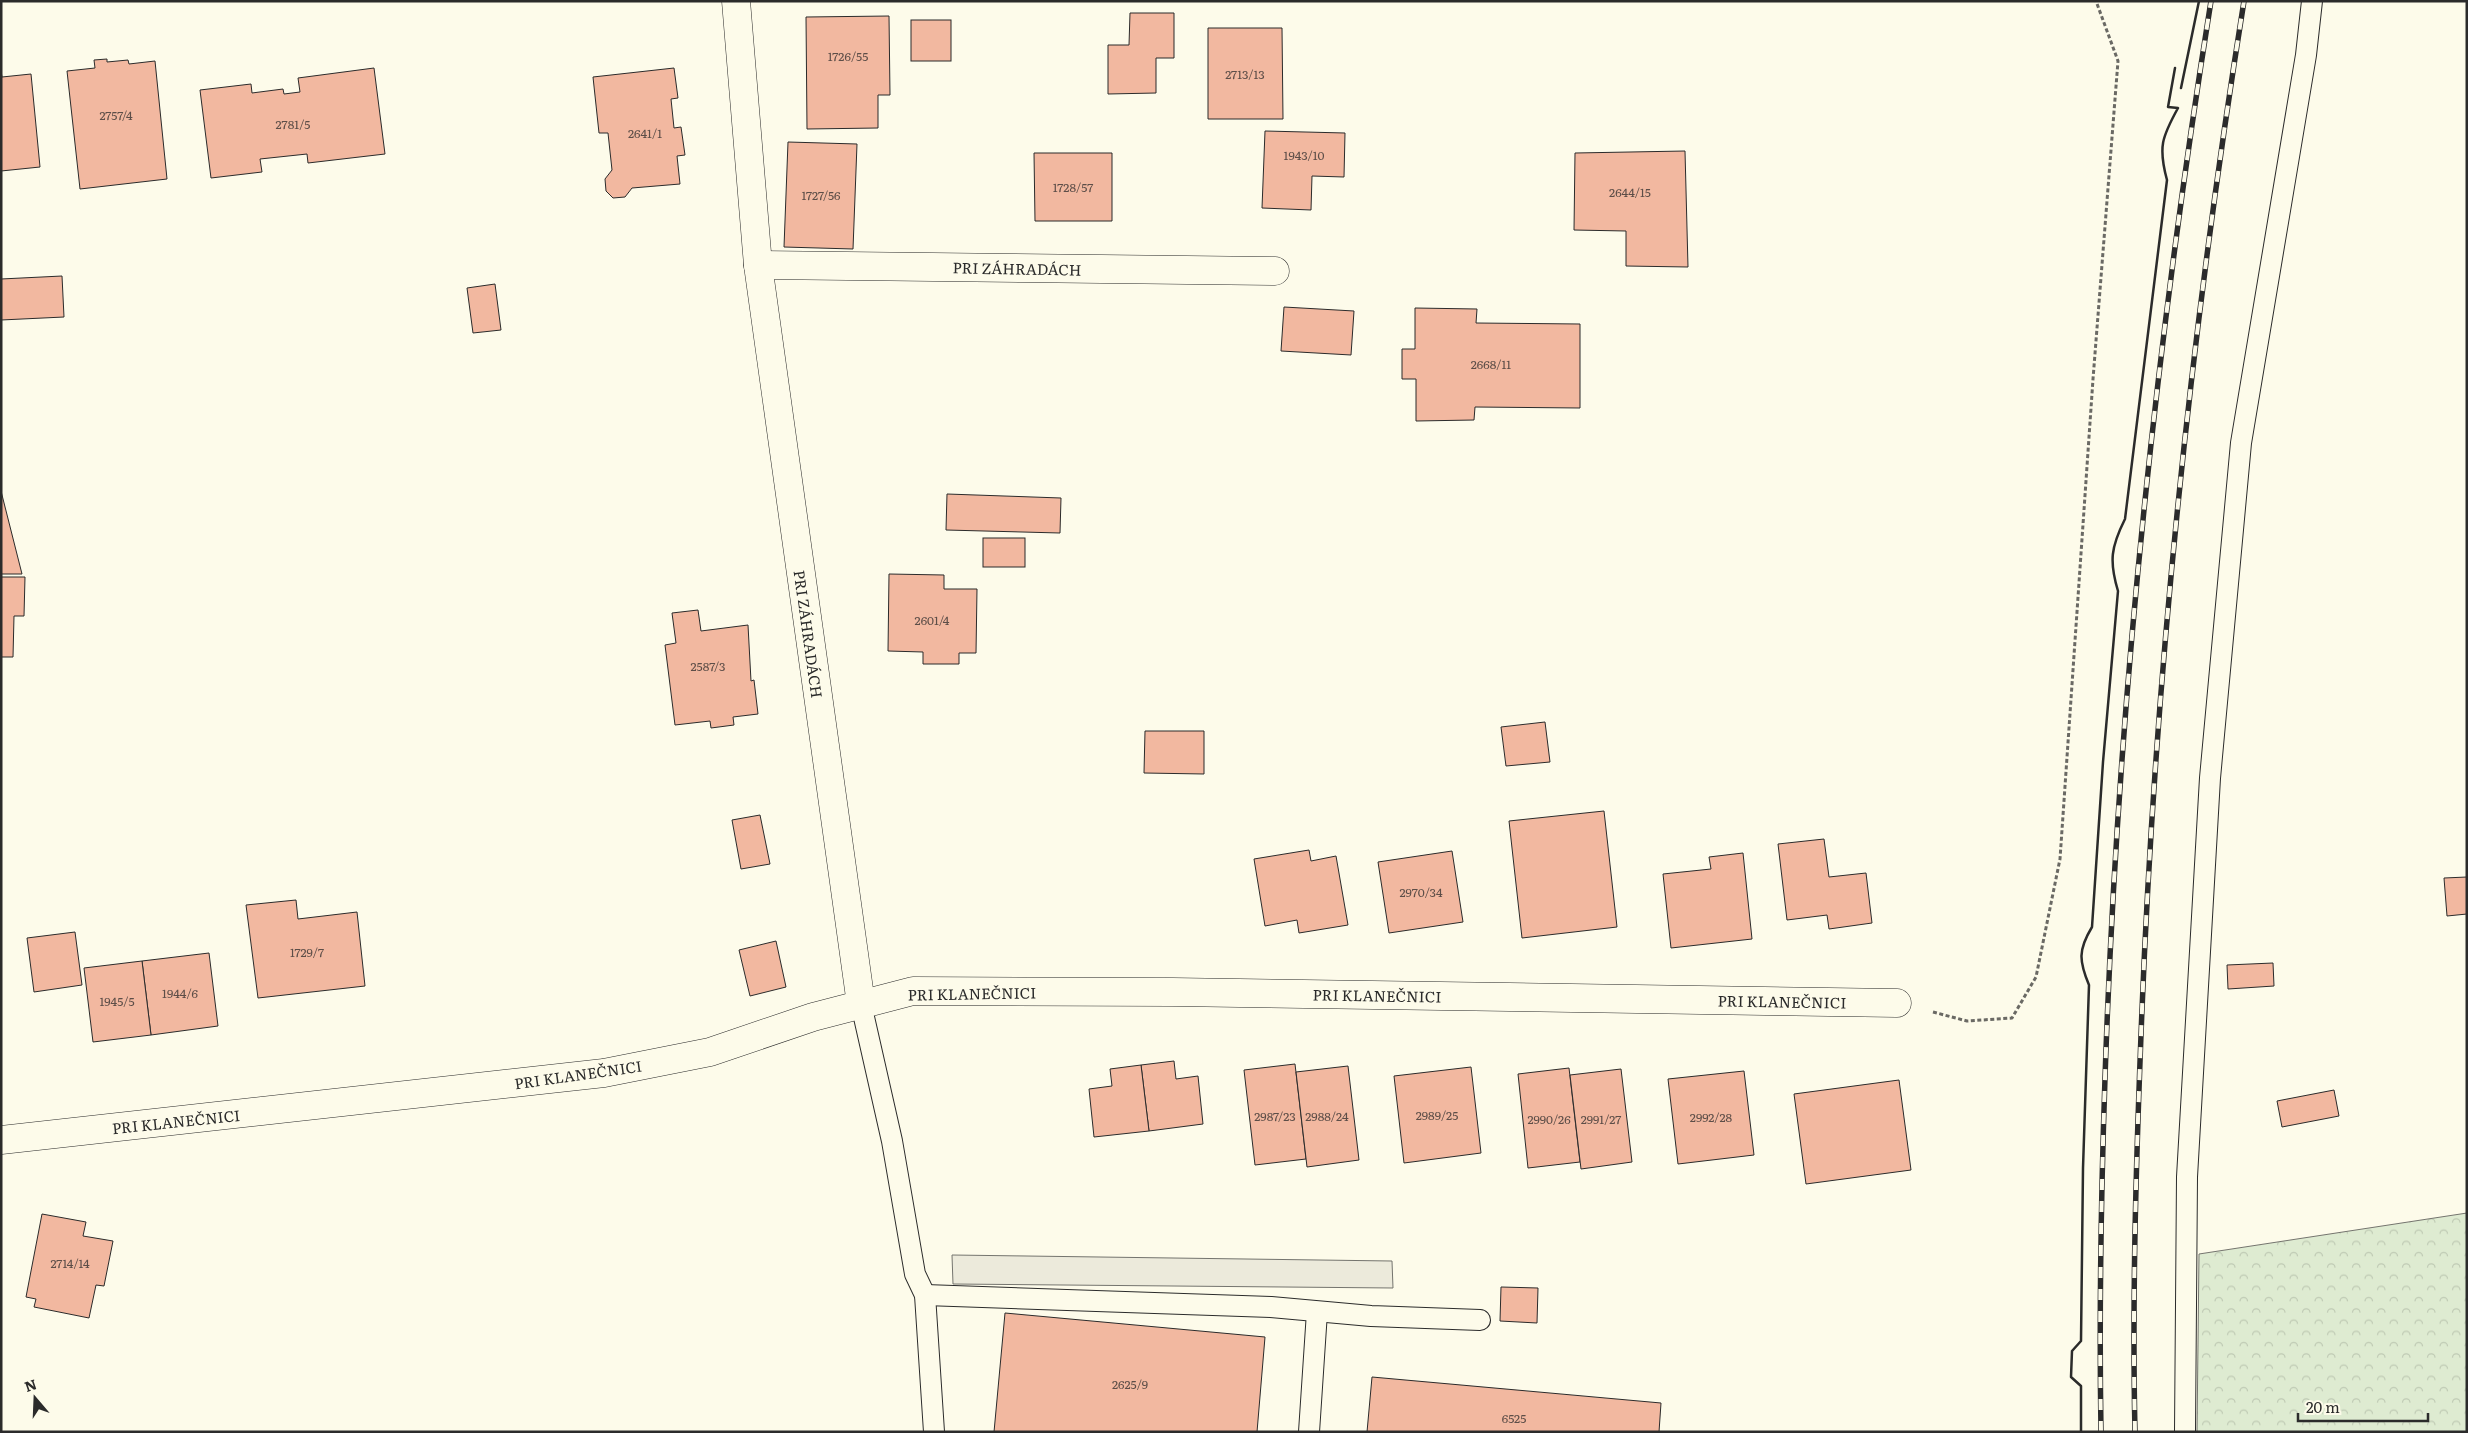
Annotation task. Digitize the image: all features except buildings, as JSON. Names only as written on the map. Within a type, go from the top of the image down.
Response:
[{"type":"street","name":"PRI ZÁHRADÁCH","points":[[736,1],[758,265],[861,1004]]},
{"type":"street","name":"PRI ZÁHRADÁCH","points":[[758,265],[1275,270]]},
{"type":"street","name":"PRI KLANEČNICI","points":[[1,1140],[604,1072],[710,1052],[861,1004],[913,991],[1163,992],[1897,1003]]},
{"type":"lane","points":[[2185,1432],[2187,1177],[2211,768],[2241,443],[2306,55],[2312,1]]},
{"type":"lane","points":[[861,1004],[892,1141],[915,1274],[925,1295],[934,1432]]},
{"type":"lane","points":[[925,1295],[1271,1307],[1317,1312],[1480,1320]]},
{"type":"lane","points":[[1309,1432],[1317,1312]]},
{"type":"path","points":[[1897,1003],[1967,1021],[2012,1018],[2036,977],[2060,859],[2093,379],[2118,61],[2096,1]]},
{"type":"green space","points":[[2467,1213],[2467,1432],[2197,1432],[2199,1254]]},
{"type":"shaded area","points":[[952,1255],[1392,1261],[1393,1288],[953,1284]]},
{"type":"railway","points":[[2101,1432],[2102,1166],[2105,1078],[2111,943],[2129,673],[2141,538],[2172,269],[2211,1]]},
{"type":"railway","points":[[2135,1432],[2134,1283],[2141,1035],[2155,775],[2177,516],[2191,387],[2224,130],[2244,1]]},
{"type":"wall","points":[[2181,88],[2199,1]]},
{"type":"wall","points":[[2081,1432],[2081,1386],[2071,1377],[2072,1351],[2081,1341],[2083,1168],[2089,985],[2083,969],[2082,949],[2092,927],[2103,762],[2118,591],[2113,571],[2113,554],[2114,546],[2125,519],[2167,180],[2164,169],[2163,142],[2178,108],[2168,107],[2175,68]]}]
